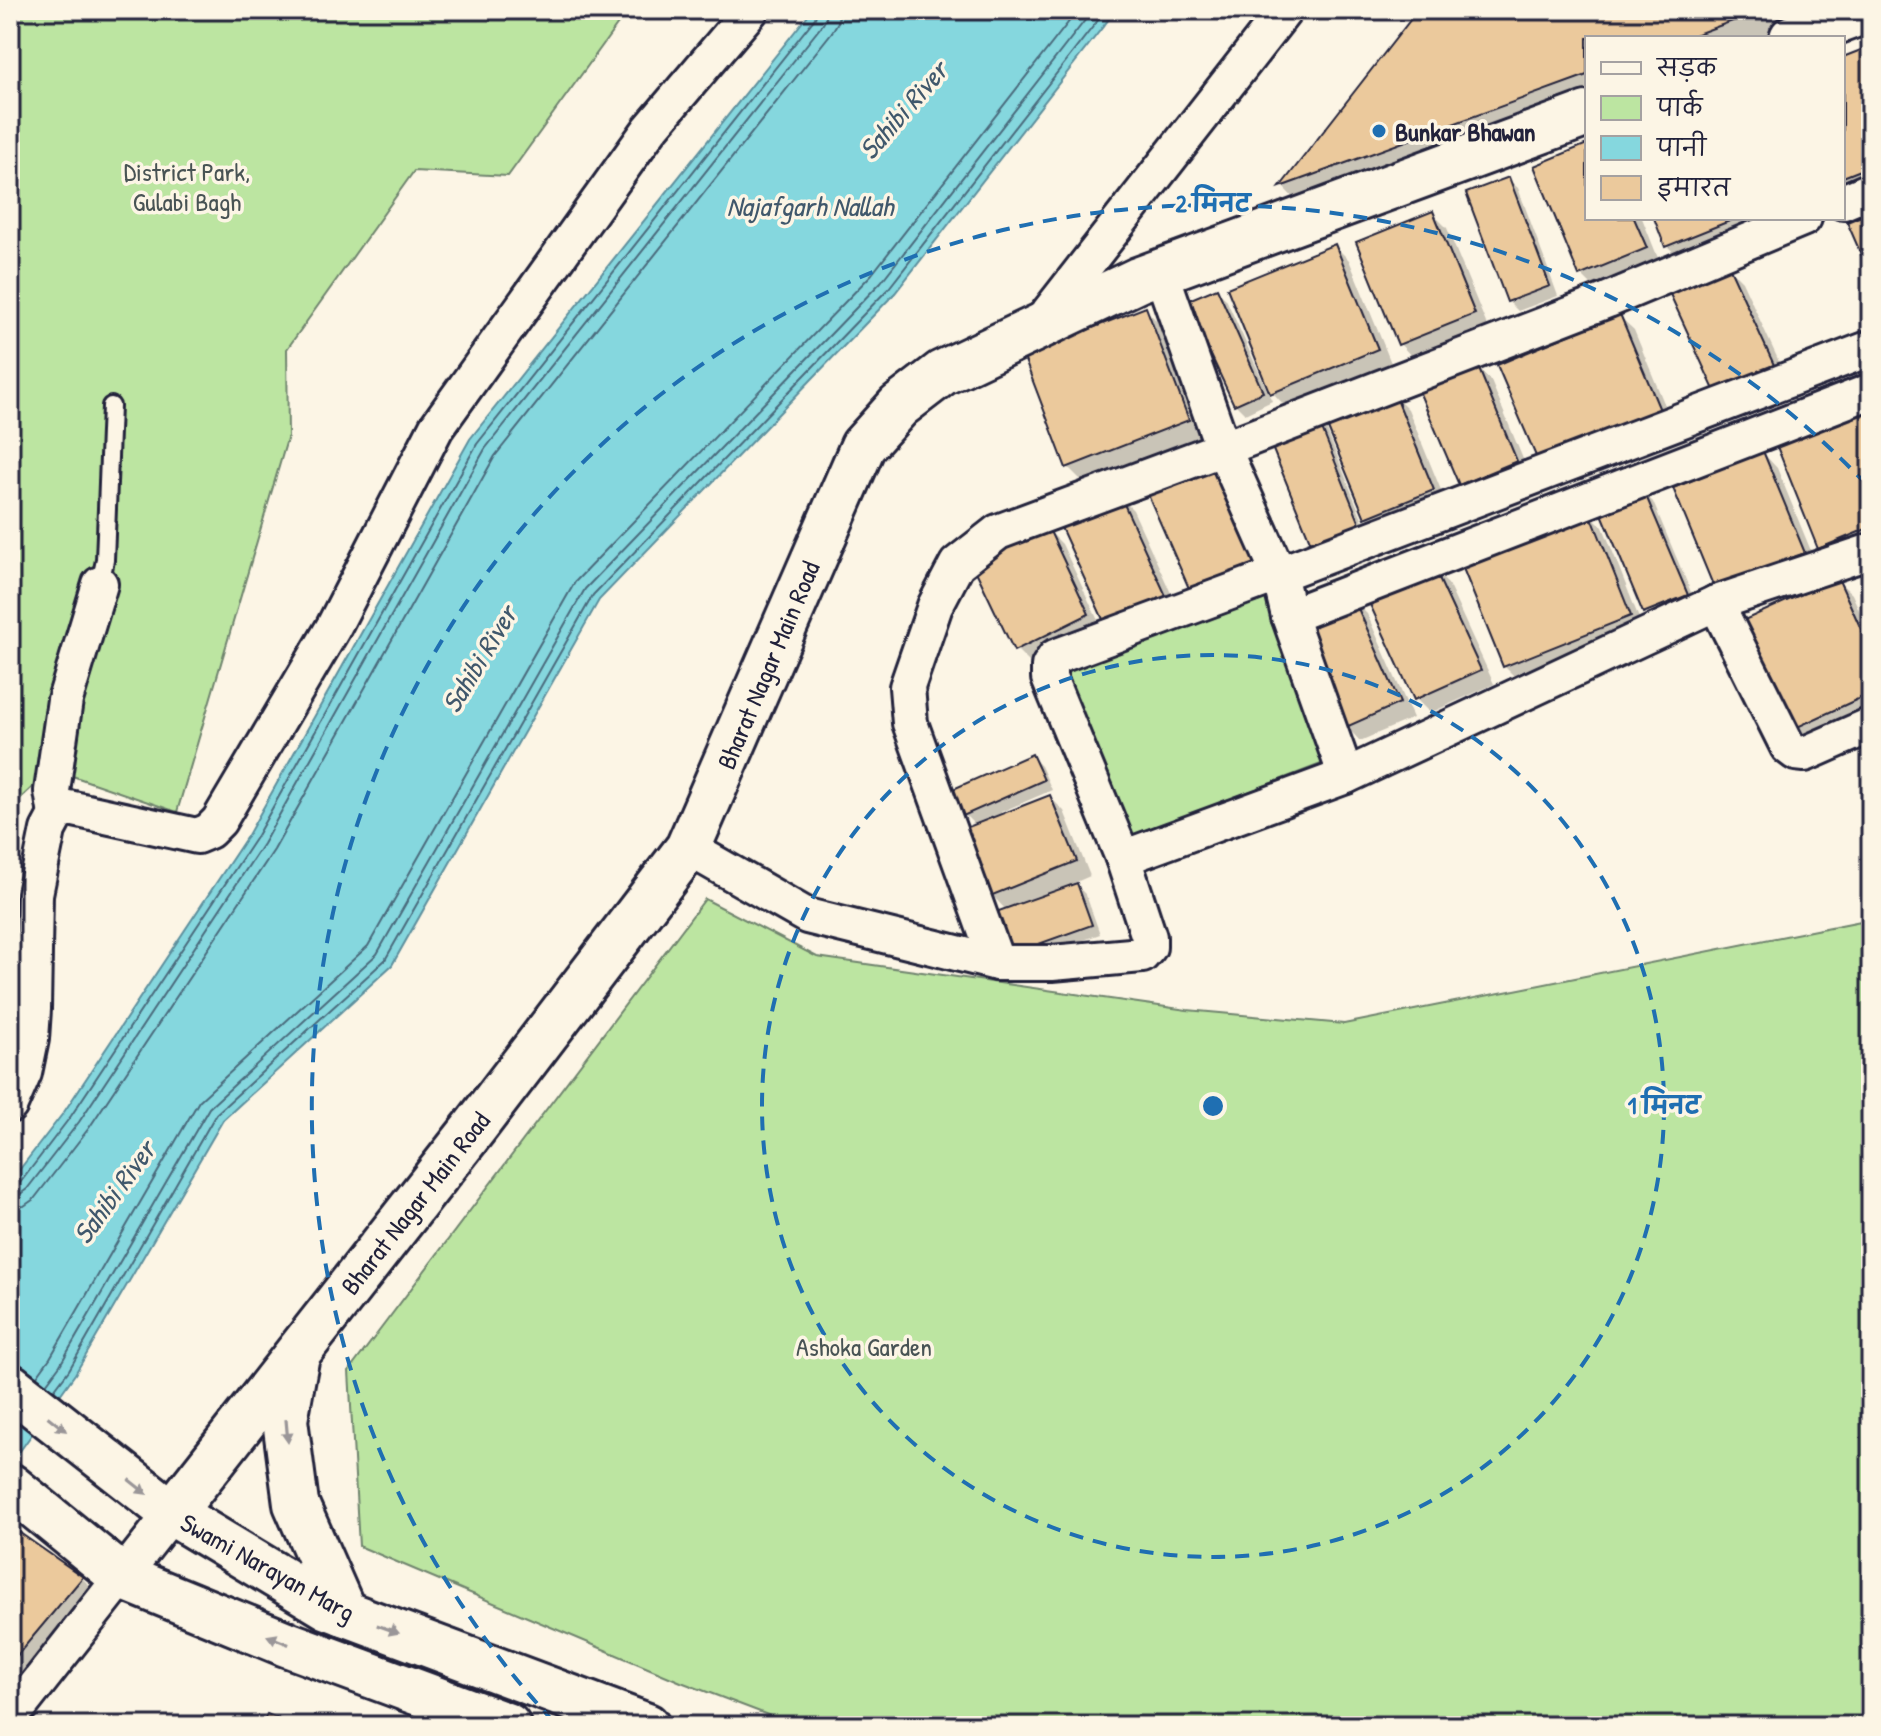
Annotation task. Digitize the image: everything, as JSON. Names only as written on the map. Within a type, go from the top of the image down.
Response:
[{"type":"street","points":[[63,811],[197,836],[209,831],[219,821],[333,628],[436,428],[650,129],[751,10]]},
{"type":"street","points":[[1038,327],[1285,10]]},
{"type":"street","points":[[1797,36],[1868,10]]},
{"type":"street","name":"Bharat Nagar Main Road","points":[[172,1513],[485,1115],[688,848],[863,446],[899,406],[942,373],[1138,280],[1585,115]]},
{"type":"street","points":[[1845,201],[1871,190]]},
{"type":"street","points":[[997,963],[910,723],[907,687],[935,606],[957,564],[998,532],[1608,300],[1799,220]]},
{"type":"street","points":[[1161,272],[1223,448],[1279,574],[1289,616],[1346,776]]},
{"type":"street","points":[[688,848],[807,916],[997,963],[1052,963],[1142,955],[1149,947],[1149,937],[1123,858],[1049,678],[1049,666],[1055,657],[1871,348]]},
{"type":"street","points":[[1289,616],[1871,391]]},
{"type":"street","points":[[1123,858],[1346,776],[1716,603],[1871,551]]},
{"type":"street","points":[[63,811],[52,791],[65,700],[100,584]]},
{"type":"street","points":[[1716,603],[1788,747],[1796,753],[1805,754],[1871,725]]},
{"type":"street","points":[[10,1105],[24,1073],[31,1039],[35,894],[48,830],[63,811]]},
{"type":"street","points":[[297,1354],[285,1420],[296,1504],[344,1613]]},
{"type":"street","name":"Swami Narayan Marg","points":[[10,1386],[172,1513],[328,1607],[647,1726]]},
{"type":"street","name":"Swami Narayan Marg","points":[[10,1486],[122,1577],[284,1643],[508,1726]]},
{"type":"street","points":[[16,1712],[172,1513]]},
{"type":"lane","points":[[100,584],[105,560],[111,406]]},
{"type":"green space","name":"District Park, Gulabi Bagh","points":[[10,10],[628,10],[508,176],[414,171],[287,349],[288,436],[177,812],[52,769],[10,808]]},
{"type":"green space","points":[[1271,594],[1334,759],[1129,838],[1066,672]]},
{"type":"green space","name":"Ashoka Garden","points":[[705,899],[817,957],[1187,1010],[1344,1024],[1871,919],[1871,1726],[797,1726],[681,1682],[359,1546],[349,1371]]},
{"type":"water","name":"Najafgarh Nallah","points":[[812,10],[1116,10],[895,293],[599,600],[392,965],[223,1120],[75,1374],[10,1465],[10,1182],[64,1112],[248,835],[470,439]]},
{"type":"building","name":"Bunkar Bhawan","points":[[1418,10],[1763,10],[1692,36],[1585,36],[1585,76],[1280,187]]},
{"type":"building","points":[[1871,46],[1871,166],[1845,176],[1845,56]]},
{"type":"building","points":[[1585,145],[1585,220],[1635,220],[1647,248],[1579,276],[1534,166]]},
{"type":"building","points":[[1509,177],[1550,286],[1507,302],[1466,193]]},
{"type":"building","points":[[1433,211],[1475,314],[1398,345],[1356,242]]},
{"type":"building","points":[[1871,212],[1871,277],[1847,222]]},
{"type":"building","points":[[1655,220],[1732,220],[1665,247]]},
{"type":"building","points":[[1335,244],[1378,349],[1270,394],[1227,288]]},
{"type":"building","points":[[1728,264],[1774,365],[1715,392],[1669,292]]},
{"type":"building","points":[[1217,288],[1263,392],[1234,405],[1186,301]]},
{"type":"building","points":[[1146,307],[1189,420],[1066,468],[1023,355]]},
{"type":"building","points":[[1620,314],[1660,410],[1538,461],[1497,365]]},
{"type":"building","points":[[1477,364],[1517,461],[1459,485],[1418,389]]},
{"type":"building","points":[[1394,392],[1434,490],[1365,518],[1325,421]]},
{"type":"building","points":[[1867,407],[1871,417],[1871,527],[1818,549],[1776,444]]},
{"type":"building","points":[[1318,419],[1360,524],[1311,543],[1269,440]]},
{"type":"building","points":[[1763,451],[1805,553],[1715,590],[1673,488]]},
{"type":"building","points":[[1213,459],[1259,564],[1191,593],[1145,488]]},
{"type":"building","points":[[1644,491],[1688,595],[1643,613],[1600,509]]},
{"type":"building","points":[[1119,493],[1167,598],[1106,626],[1058,521]]},
{"type":"building","points":[[1589,510],[1631,616],[1503,667],[1460,561]]},
{"type":"building","points":[[1048,527],[1089,614],[1014,651],[972,563]]},
{"type":"building","points":[[1434,568],[1481,670],[1414,700],[1367,598]]},
{"type":"building","points":[[1838,578],[1871,651],[1871,693],[1791,730],[1742,621]]},
{"type":"building","points":[[1353,597],[1400,703],[1344,728],[1298,621]]},
{"type":"building","points":[[1032,754],[1044,780],[963,816],[951,790]]},
{"type":"building","points":[[1050,795],[1077,861],[990,896],[963,829]]},
{"type":"building","points":[[1077,883],[1092,925],[1008,955],[993,913]]},
{"type":"building","points":[[10,1526],[83,1577],[10,1664]]},
{"type":"building","points":[[267,1714],[296,1726],[261,1726]]},
{"type":"place","name":"Bunkar Bhawan","points":[[1379,131]]},
{"type":"water label","name":"Sahibi River","points":[[903,110]]},
{"type":"water label","name":"Sahibi River","points":[[479,659]]},
{"type":"water label","name":"Sahibi River","points":[[114,1192]]}]
